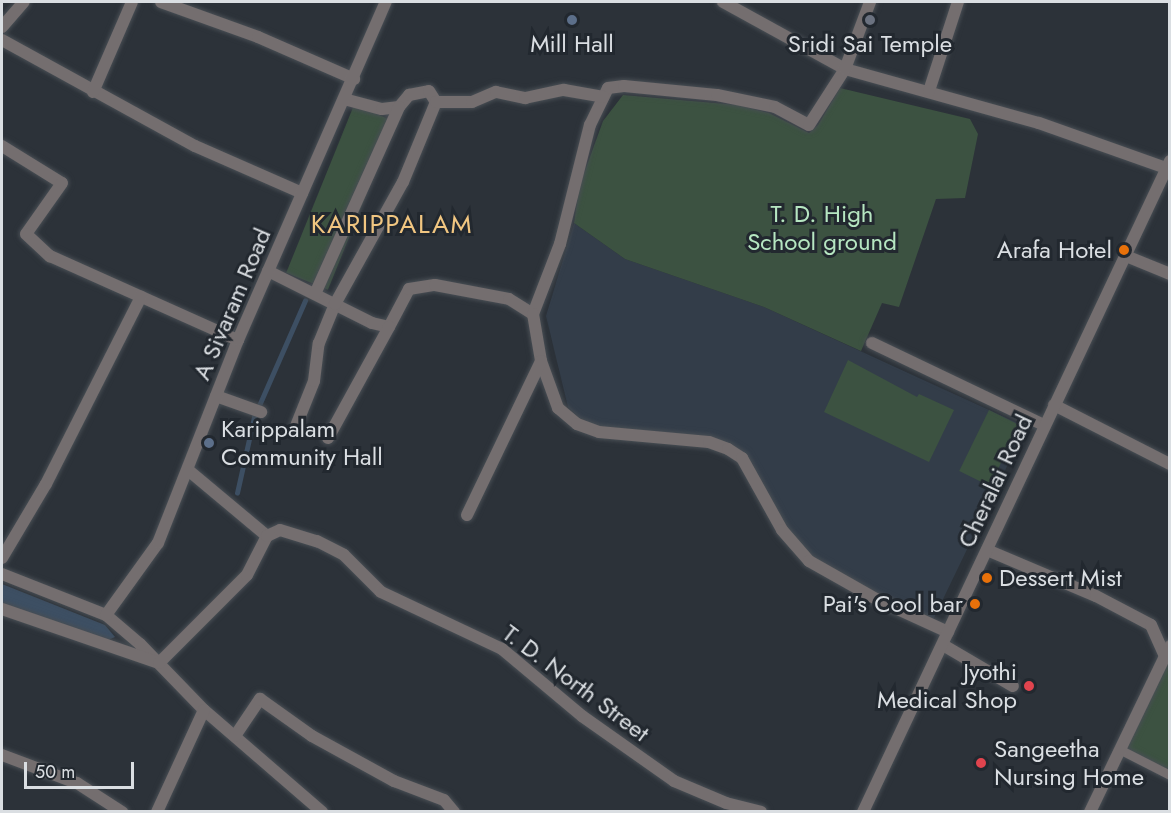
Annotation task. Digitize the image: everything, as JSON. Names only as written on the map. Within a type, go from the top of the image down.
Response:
[{"type":"street","points":[[2,27],[24,2]]},
{"type":"street","points":[[93,92],[132,2]]},
{"type":"street","points":[[161,2],[258,37],[354,79]]},
{"type":"street","name":"A Sivaram Road","points":[[106,615],[158,543],[238,340],[386,2]]},
{"type":"street","points":[[723,2],[845,69],[1039,123],[1168,165]]},
{"type":"street","points":[[870,2],[845,69],[809,125],[775,107],[717,95],[624,86],[608,88],[590,125],[560,244],[533,314],[540,361],[558,408],[577,424],[599,432],[709,442],[728,449],[742,458],[783,530],[809,561],[878,600],[948,632]]},
{"type":"street","points":[[929,91],[958,2]]},
{"type":"street","points":[[2,40],[93,92],[236,166],[302,193]]},
{"type":"street","points":[[436,102],[472,102],[496,92],[525,98],[564,90],[603,97]]},
{"type":"street","points":[[315,294],[399,107],[409,95],[429,91],[436,102]]},
{"type":"street","points":[[344,99],[382,109],[399,107]]},
{"type":"street","points":[[296,426],[314,381],[319,344],[335,304],[404,182],[436,102]]},
{"type":"street","points":[[2,146],[62,183],[26,234],[50,256],[238,340]]},
{"type":"street","name":"Cheralai Road","points":[[863,812],[1168,165]]},
{"type":"street","points":[[1126,256],[1170,274]]},
{"type":"street","points":[[268,271],[335,304],[389,327]]},
{"type":"street","points":[[328,438],[409,289],[435,285],[509,299],[533,314]]},
{"type":"street","points":[[2,558],[46,484],[141,297]]},
{"type":"street","points":[[872,343],[1044,425]]},
{"type":"street","points":[[467,515],[540,361]]},
{"type":"street","points":[[216,396],[257,411]]},
{"type":"street","points":[[1054,405],[1170,464]]},
{"type":"street","points":[[159,663],[248,575],[267,536],[188,470]]},
{"type":"street","name":"T. D. North Street","points":[[267,536],[280,531],[317,541],[335,550],[381,592],[516,658],[582,716],[674,781],[726,803],[761,812]]},
{"type":"street","points":[[987,550],[1096,596],[1151,625],[1167,651],[1090,812]]},
{"type":"street","points":[[2,574],[106,615],[159,663],[204,710],[322,812]]},
{"type":"street","points":[[2,609],[159,663]]},
{"type":"street","points":[[943,645],[1013,686]]},
{"type":"street","points":[[235,736],[260,699],[312,736],[394,781],[444,800],[454,812]]},
{"type":"street","points":[[157,812],[204,710]]},
{"type":"street","points":[[1119,749],[1170,775]]},
{"type":"street","points":[[2,755],[78,783],[122,812]]},
{"type":"shaded area","points":[[574,223],[625,259],[764,307],[1026,427],[932,622],[809,559],[736,451],[602,428],[580,418],[568,407],[546,316]]},
{"type":"shaded area","points":[[2,584],[105,625],[115,637],[103,642],[2,605]]},
{"type":"green space","name":"T. D. High School ground","points":[[840,88],[970,119],[978,134],[965,198],[936,199],[899,307],[882,303],[861,351],[764,307],[625,259],[574,223],[579,187],[603,121],[623,95],[738,105],[769,113],[809,133],[818,125]]},
{"type":"green space","points":[[354,105],[396,122],[328,290],[286,273]]},
{"type":"green space","points":[[848,360],[917,397],[919,394],[954,410],[929,462],[824,412]]},
{"type":"green space","points":[[989,410],[1020,425],[990,486],[959,471]]},
{"type":"green space","points":[[1169,659],[1169,771],[1125,749]]},
{"type":"waterway","points":[[237,493],[254,417],[305,301]]},
{"type":"place","name":"Mill Hall","points":[[572,20]]},
{"type":"place","name":"Sridi Sai Temple","points":[[870,20]]},
{"type":"place","name":"Arafa Hotel","points":[[1124,250]]},
{"type":"place","name":"Karippalam Community Hall","points":[[209,443]]},
{"type":"place","name":"Dessert Mist","points":[[987,578]]},
{"type":"place","name":"Pai's Cool bar","points":[[975,604]]},
{"type":"place","name":"Jyothi Medical Shop","points":[[1029,686]]},
{"type":"place","name":"Sangeetha Nursing Home","points":[[981,763]]},
{"type":"district","name":"KARIPPALAM","points":[[392,225]]}]
